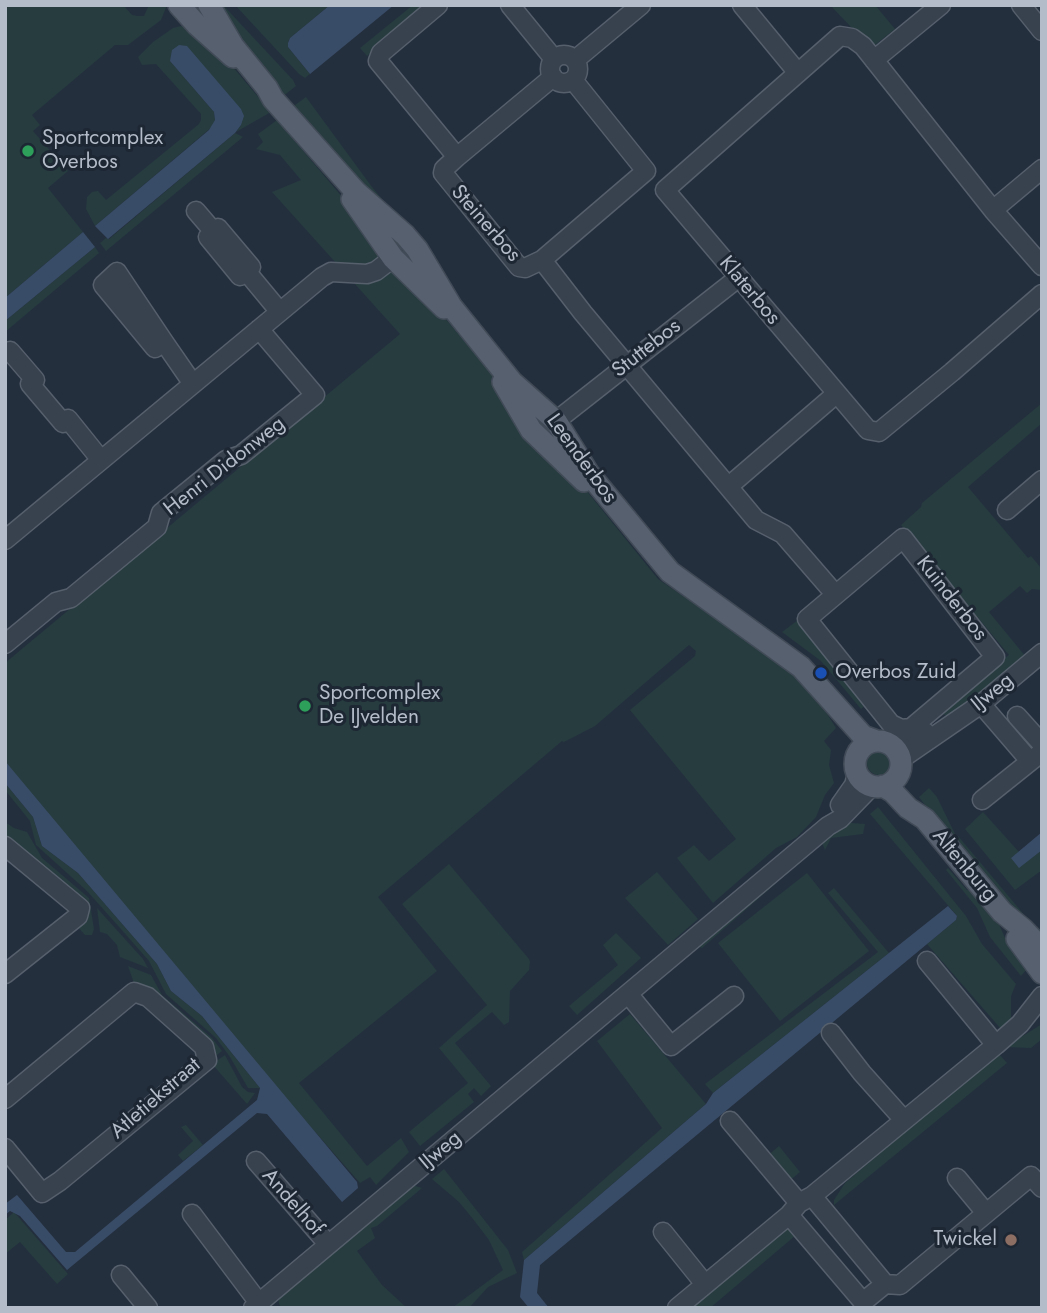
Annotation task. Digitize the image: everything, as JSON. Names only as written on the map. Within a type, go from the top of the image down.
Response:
[{"type":"main road","name":"Leenderbos","points":[[179,5],[206,14],[267,88],[295,131],[352,198],[388,251],[417,268],[512,382],[532,412],[546,447],[582,478],[661,572],[806,681],[849,737],[880,765]]},
{"type":"main road","name":"Leenderbos","points":[[288,118],[300,127],[356,192],[405,235],[417,268]]},
{"type":"main road","points":[[388,251],[387,235],[405,235]]},
{"type":"main road","name":"Leenderbos","points":[[532,412],[562,428],[589,474],[670,572],[801,667],[863,736],[880,765]]},
{"type":"main road","points":[[546,447],[561,446],[565,443],[562,428]]},
{"type":"main road","name":"Altenburg","points":[[880,765],[919,803],[925,819],[1002,912],[1042,949]]},
{"type":"main road","name":"Altenburg","points":[[1002,912],[1014,935],[1042,973]]},
{"type":"street","name":"Steinerbos","points":[[438,5],[380,53],[378,61],[457,157],[444,169],[446,178],[519,267],[532,267],[542,260],[626,364]]},
{"type":"street","points":[[510,5],[554,59]]},
{"type":"street","points":[[575,60],[641,5]]},
{"type":"street","points":[[742,5],[798,73]]},
{"type":"street","points":[[874,60],[941,5]]},
{"type":"street","points":[[1021,5],[1042,31]]},
{"type":"street","name":"Klaterbos","points":[[1042,266],[993,210],[863,46],[852,38],[840,37],[665,190],[868,430],[879,432],[1042,294]]},
{"type":"street","points":[[568,55],[575,60],[578,73],[573,80],[564,83],[553,77],[550,69],[554,59],[568,55]]},
{"type":"street","points":[[457,157],[553,77]]},
{"type":"street","points":[[542,260],[646,170],[573,80]]},
{"type":"street","points":[[993,210],[1042,169]]},
{"type":"street","points":[[196,211],[214,232],[208,237],[240,276],[246,271],[280,312]]},
{"type":"street","points":[[8,533],[331,272],[366,274],[376,271],[388,251]]},
{"type":"street","name":"Stuttebos","points":[[562,428],[626,364],[738,278]]},
{"type":"street","name":"Henri Didonweg","points":[[5,644],[56,602],[71,598],[157,527],[161,513],[226,460],[241,455],[314,395],[259,329]]},
{"type":"street","points":[[164,342],[193,384]]},
{"type":"street","points":[[10,351],[35,380],[30,384],[55,414],[63,423],[68,419],[101,460]]},
{"type":"street","points":[[626,364],[756,520],[783,534],[835,594]]},
{"type":"street","points":[[729,486],[836,394]]},
{"type":"street","points":[[1007,510],[1040,485]]},
{"type":"street","name":"Kuinderbos","points":[[903,538],[995,657],[911,728],[901,729],[891,724],[807,619],[835,594],[903,538]]},
{"type":"street","name":"IJweg","points":[[264,1304],[328,1244],[828,827],[836,809],[854,785],[880,765],[981,704],[1042,653]]},
{"type":"street","points":[[981,704],[1036,757],[982,800]]},
{"type":"street","points":[[1017,716],[1042,744]]},
{"type":"street","points":[[5,846],[80,908],[78,916],[5,974]]},
{"type":"street","points":[[927,961],[996,1045]]},
{"type":"street","name":"Atletiekstraat","points":[[5,1099],[134,992],[148,997],[204,1047],[207,1060],[42,1193],[5,1148]]},
{"type":"street","points":[[629,995],[671,1046],[734,996]]},
{"type":"street","points":[[677,1308],[996,1045],[1020,1024],[1042,996]]},
{"type":"street","points":[[1020,1024],[1042,1012]]},
{"type":"street","points":[[831,1033],[904,1120]]},
{"type":"street","points":[[730,1121],[800,1205],[885,1284],[900,1285],[1031,1176],[1042,1188]]},
{"type":"street","name":"Andelhof","points":[[256,1161],[328,1244]]},
{"type":"street","points":[[957,1178],[986,1213]]},
{"type":"street","points":[[800,1205],[862,1305],[885,1284]]},
{"type":"street","points":[[192,1214],[264,1304]]},
{"type":"street","points":[[663,1232],[707,1283]]},
{"type":"street","points":[[121,1275],[148,1308]]},
{"type":"green space","name":"Sportcomplex Overbos","points":[[5,5],[123,5],[132,15],[144,16],[149,5],[167,5],[161,20],[128,45],[115,45],[32,115],[40,125],[33,131],[68,171],[48,188],[83,232],[5,298]]},
{"type":"green space","points":[[213,5],[223,5],[296,86],[282,97]]},
{"type":"green space","points":[[235,5],[330,5],[288,42],[288,47],[310,74],[305,78],[299,74]]},
{"type":"green space","points":[[413,5],[429,5],[367,56],[360,48]]},
{"type":"green space","points":[[830,5],[875,5],[895,29],[871,48]]},
{"type":"green space","points":[[173,28],[192,28],[210,40],[271,112],[236,132],[241,125],[170,61],[214,112],[213,126],[95,226],[86,209],[87,197],[92,192],[98,191],[106,200],[201,120],[201,114],[156,64],[142,65],[138,57],[153,42]]},
{"type":"green space","points":[[306,97],[372,187],[410,233],[367,199],[291,108]]},
{"type":"green space","name":"Sportcomplex De IJvelden","points":[[277,120],[488,369],[658,579],[781,663],[821,704],[836,728],[824,741],[831,750],[829,765],[834,783],[825,795],[816,817],[797,837],[776,848],[713,903],[677,858],[694,845],[709,861],[736,839],[630,710],[695,656],[696,651],[689,645],[595,726],[562,741],[378,897],[437,971],[299,1083],[367,1166],[401,1138],[409,1152],[376,1185],[370,1177],[360,1183],[181,979],[5,767],[5,663],[400,334],[272,192],[301,180],[280,155],[256,149],[263,142],[258,134]]},
{"type":"green space","points":[[235,133],[243,137],[106,251],[100,243],[106,238],[109,239]]},
{"type":"green space","points":[[95,247],[99,253],[5,332],[5,321]]},
{"type":"green space","points":[[1042,403],[1042,423],[968,487],[1028,558],[1031,556],[1042,569],[1042,590],[1032,589],[1027,593],[1020,586],[989,612],[1026,657],[952,716],[933,713],[1009,655],[901,525],[922,503]]},
{"type":"green space","points":[[798,620],[867,704],[861,709],[821,661],[782,632]]},
{"type":"green space","points":[[879,751],[888,754],[891,763],[888,772],[879,775],[870,772],[867,763],[870,754]]},
{"type":"green space","points":[[5,783],[33,817],[42,846],[78,873],[157,964],[171,991],[202,1016],[260,1088],[248,1088],[216,1038],[166,994],[149,961],[87,891],[36,845],[30,821],[5,790]]},
{"type":"green space","points":[[929,788],[937,797],[955,834],[950,839],[919,797]]},
{"type":"green space","points":[[878,807],[966,916],[982,944],[1016,984],[1011,996],[1011,1021],[1001,1029],[927,944],[956,920],[957,916],[870,814]]},
{"type":"green space","points":[[983,812],[1019,852],[1011,858],[1042,848],[1042,870],[1015,890],[965,829]]},
{"type":"green space","points":[[5,822],[27,832],[42,858],[89,898],[94,929],[92,935],[85,935],[75,924],[84,915],[5,838]]},
{"type":"green space","points":[[839,822],[865,824],[863,834],[831,838],[825,850],[820,838]]},
{"type":"green space","points":[[958,836],[1042,936],[1042,944],[952,842]]},
{"type":"green space","points":[[802,852],[806,857],[702,948],[692,943]]},
{"type":"green space","points":[[449,864],[530,962],[529,970],[510,991],[509,1022],[504,1025],[492,1012],[455,1043],[491,1086],[481,1096],[474,1088],[468,1094],[474,1102],[420,1146],[409,1132],[468,1083],[439,1048],[487,1005],[402,904]]},
{"type":"green space","points":[[948,868],[967,890],[977,891],[993,911],[1006,940],[1027,969],[1021,976],[990,937],[977,908],[946,870]]},
{"type":"green space","points":[[657,872],[698,919],[668,945],[625,898]]},
{"type":"green space","points":[[807,873],[869,951],[780,1021],[718,943]]},
{"type":"green space","points":[[834,888],[889,953],[713,1093],[705,1084],[878,952],[828,893]]},
{"type":"green space","points":[[97,908],[148,968],[120,957],[117,945],[107,934],[100,932]]},
{"type":"green space","points":[[616,933],[641,958],[577,1015],[569,1006],[618,965],[603,945]]},
{"type":"green space","points":[[128,966],[151,975],[162,995],[212,1038],[222,1051],[217,1055],[135,986]]},
{"type":"green space","points":[[630,1014],[706,1104],[524,1260],[522,1252],[662,1128],[597,1041]]},
{"type":"green space","points":[[1042,1024],[1042,1039],[1031,1048],[1005,1047]]},
{"type":"green space","points":[[998,1053],[1007,1063],[834,1205],[834,1200],[845,1183]]},
{"type":"green space","points":[[225,1055],[242,1087],[255,1093],[247,1104],[212,1064]]},
{"type":"green space","points":[[186,1125],[203,1145],[183,1161],[178,1155],[193,1141],[181,1127]]},
{"type":"green space","points":[[779,1146],[800,1172],[788,1182],[767,1156]]},
{"type":"green space","points":[[444,1169],[508,1250],[517,1273],[488,1287],[469,1308],[452,1308],[503,1270],[489,1240],[473,1219],[459,1202],[432,1179]]},
{"type":"green space","points":[[409,1184],[422,1188],[377,1226],[371,1228],[375,1238],[357,1251],[382,1285],[407,1308],[282,1308],[278,1292]]},
{"type":"green space","points":[[14,1212],[68,1274],[57,1284],[20,1242],[5,1254],[5,1220]]},
{"type":"green space","points":[[785,1224],[796,1235],[710,1308],[688,1308]]},
{"type":"water","points":[[330,5],[394,5],[310,74],[288,47],[288,43],[290,38]]},
{"type":"water","points":[[179,45],[187,46],[241,109],[244,116],[241,125],[235,133],[108,239],[95,226],[209,130],[215,120],[214,112],[170,61],[172,50]]},
{"type":"water","points":[[83,232],[95,247],[5,321],[5,298]]},
{"type":"water","points":[[5,761],[357,1182],[358,1188],[342,1202],[267,1114],[257,1113],[67,1270],[20,1216],[10,1211],[5,1215],[5,1204],[17,1195],[66,1252],[75,1252],[257,1100],[260,1088],[202,1016],[171,991],[157,964],[78,873],[42,846],[33,817],[5,783]]},
{"type":"water","points":[[1042,832],[1042,850],[1019,868],[1011,858]]},
{"type":"water","points":[[948,906],[957,916],[956,920],[540,1265],[537,1293],[549,1308],[529,1308],[520,1297],[524,1260],[706,1104],[713,1093]]},
{"type":"place","name":"Sportcomplex Overbos","points":[[28,151]]},
{"type":"place","name":"Overbos Zuid","points":[[821,673]]},
{"type":"place","name":"Sportcomplex De IJvelden","points":[[305,706]]},
{"type":"place","name":"Twickel","points":[[1011,1240]]}]
